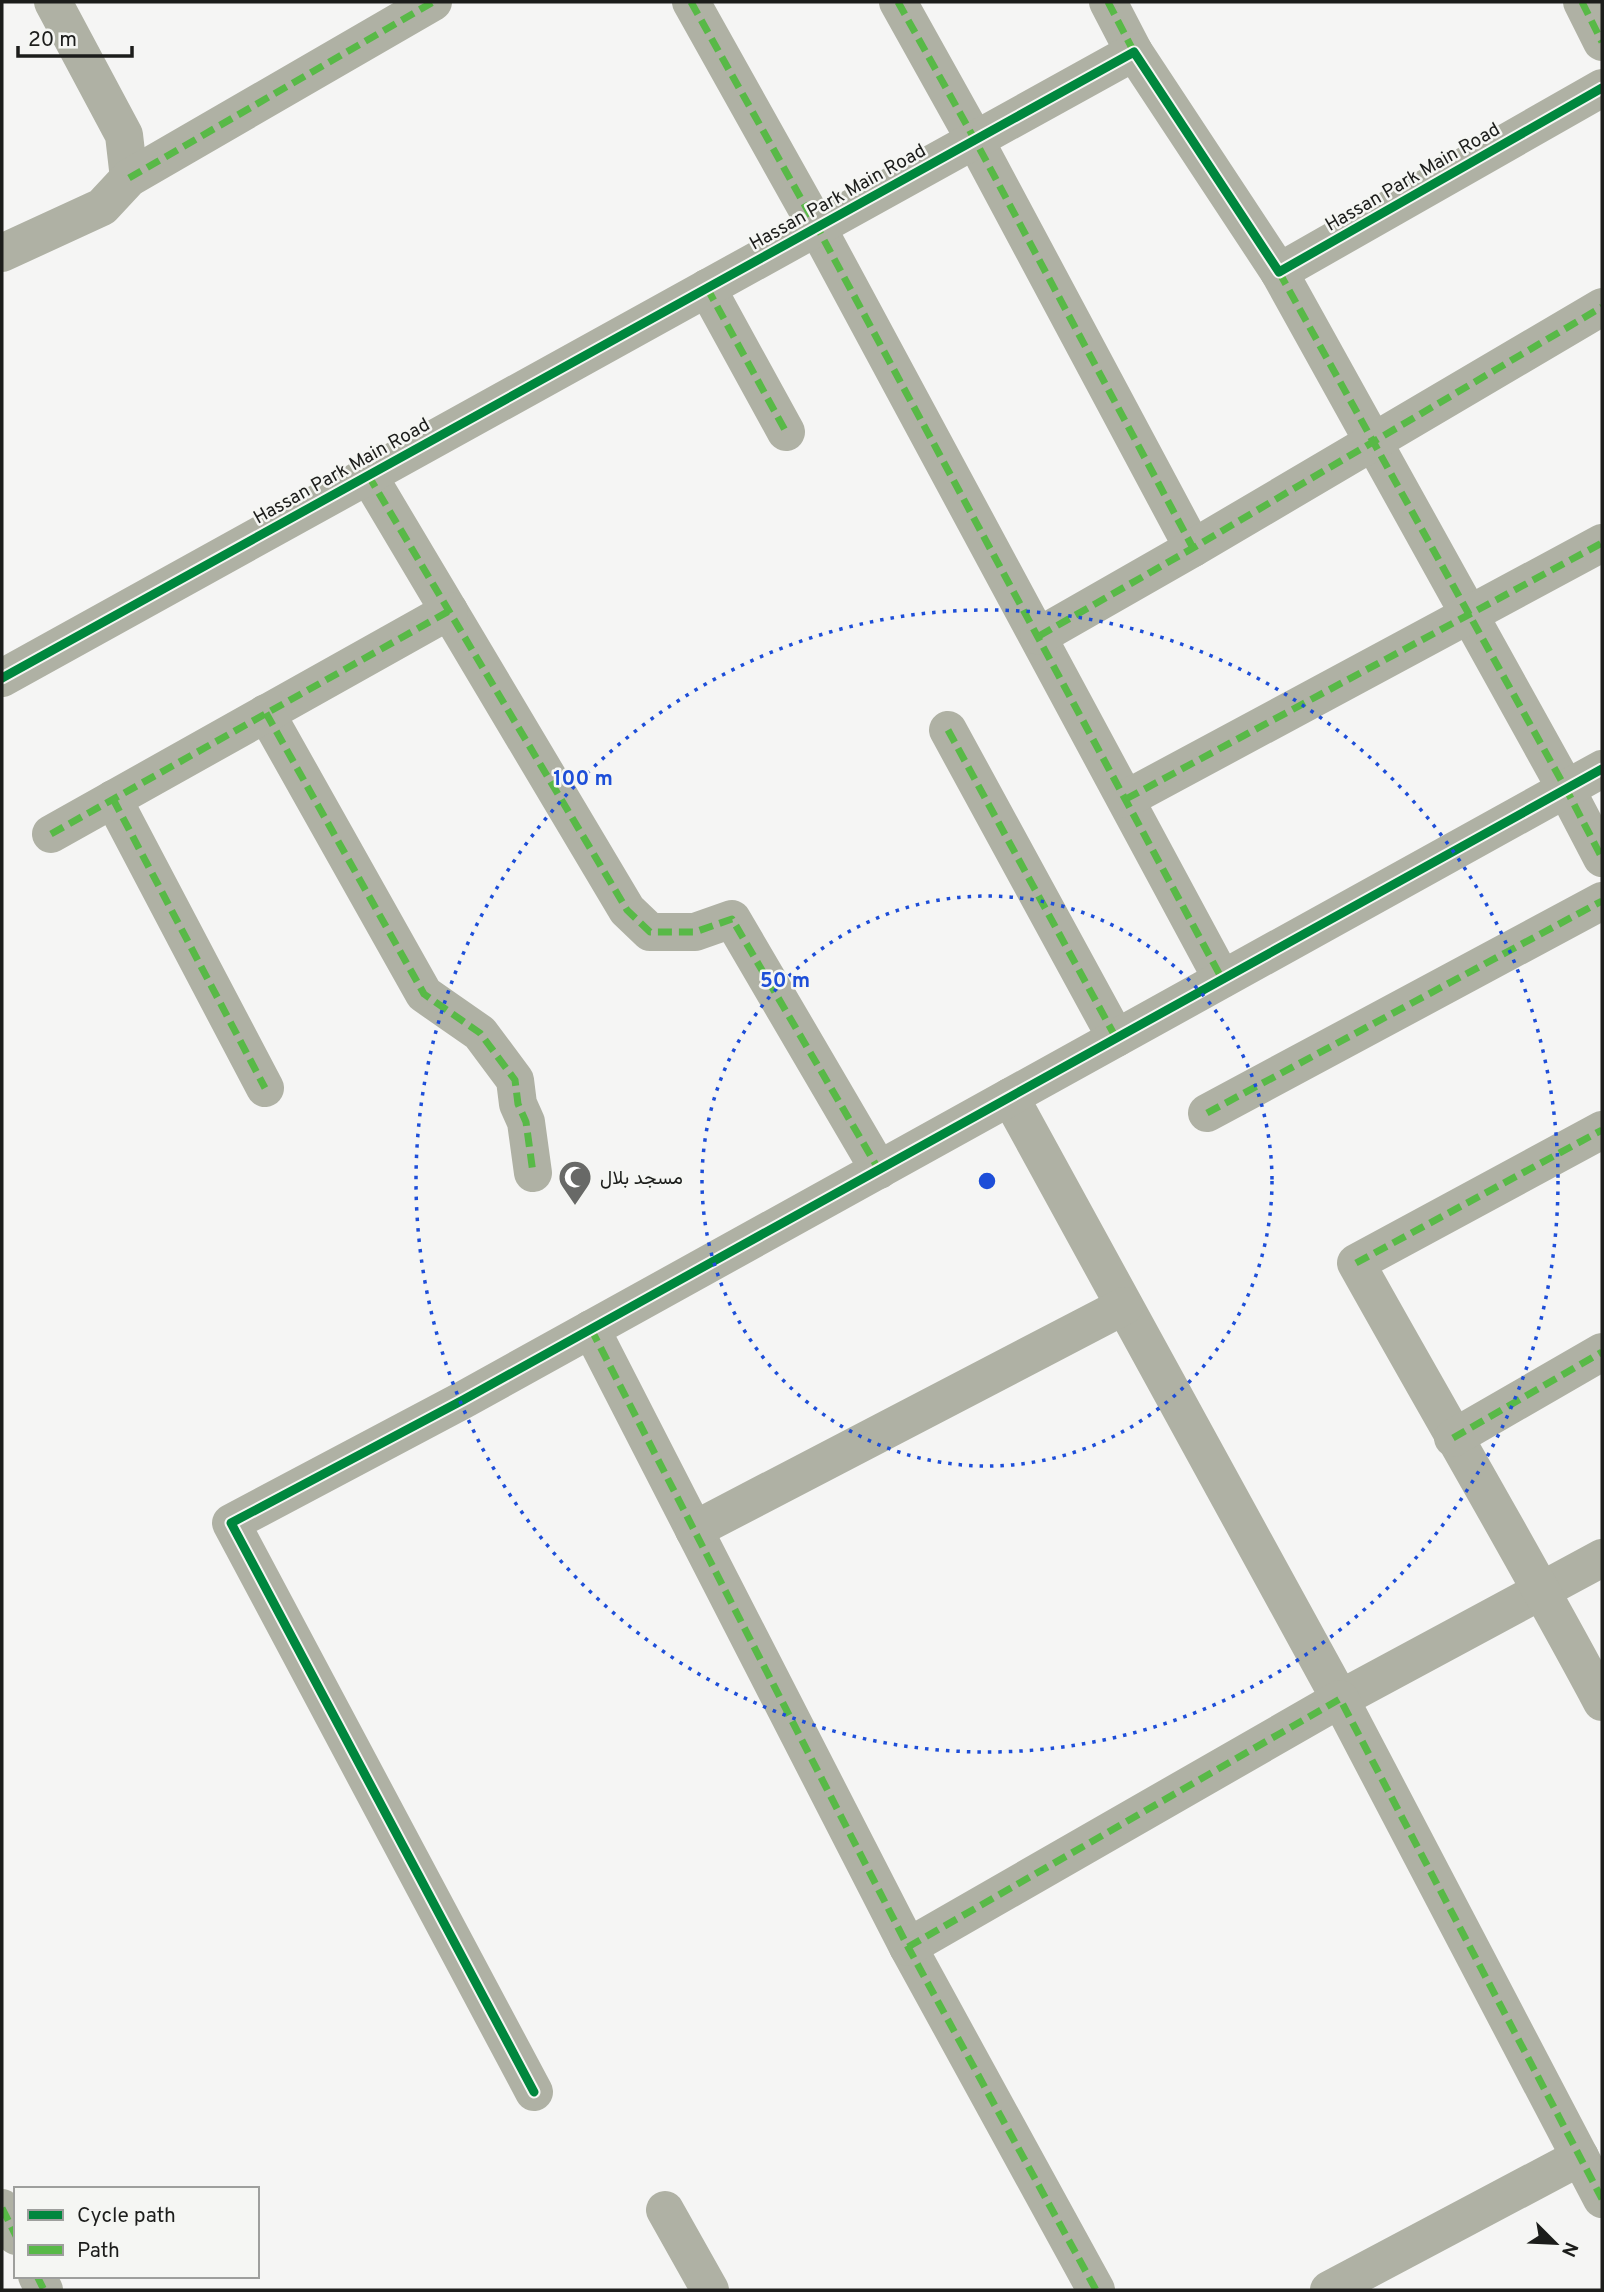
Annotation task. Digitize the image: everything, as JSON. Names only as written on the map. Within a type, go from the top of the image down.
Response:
[{"type":"street","points":[[53,2],[124,135],[129,178]]},
{"type":"street","points":[[2,253],[102,207],[129,178],[433,2]]},
{"type":"street","points":[[691,2],[817,227],[1222,979]]},
{"type":"street","points":[[898,2],[975,140],[1193,548]]},
{"type":"street","points":[[1108,2],[1134,52],[1279,272],[1602,858]]},
{"type":"street","points":[[1582,2],[1602,42]]},
{"type":"street","name":"Hassan Park Main Road","points":[[2,677],[1134,52]]},
{"type":"street","name":"Hassan Park Main Road","points":[[1279,272],[1602,88]]},
{"type":"street","points":[[707,288],[786,432]]},
{"type":"street","points":[[1038,636],[1602,307]]},
{"type":"street","points":[[368,475],[627,910],[650,932],[695,932],[732,919],[879,1170]]},
{"type":"street","points":[[1126,799],[1602,543]]},
{"type":"street","points":[[51,834],[449,611]]},
{"type":"street","points":[[266,713],[424,994],[480,1033],[515,1080],[518,1104],[526,1122],[533,1172]]},
{"type":"street","points":[[948,730],[1116,1038]]},
{"type":"street","points":[[534,2092],[231,1523],[591,1329],[1602,769]]},
{"type":"street","points":[[113,799],[265,1088]]},
{"type":"street","points":[[1207,1113],[1602,901]]},
{"type":"street","points":[[1010,1097],[1340,1699],[1602,2199]]},
{"type":"street","points":[[1602,1130],[1356,1263],[1453,1438],[1542,1590],[1602,1702]]},
{"type":"street","points":[[694,1530],[1124,1306]]},
{"type":"street","points":[[591,1329],[908,1947],[1096,2290]]},
{"type":"street","points":[[1453,1438],[1602,1352]]},
{"type":"street","points":[[908,1947],[1340,1699],[1602,1558]]},
{"type":"street","points":[[1329,2290],[1580,2157]]},
{"type":"street","points":[[2,2208],[14,2232]]},
{"type":"street","points":[[665,2210],[710,2290]]},
{"type":"marked path","points":[[129,178],[433,2]]},
{"type":"marked path","points":[[691,2],[817,227],[1222,979]]},
{"type":"marked path","points":[[898,2],[975,140],[1193,548]]},
{"type":"marked path","points":[[1108,2],[1134,52]]},
{"type":"marked path","points":[[1582,2],[1602,42]]},
{"type":"marked path","points":[[1279,272],[1602,858]]},
{"type":"marked path","points":[[707,288],[786,432]]},
{"type":"marked path","points":[[1039,636],[1602,307]]},
{"type":"marked path","points":[[368,475],[627,910],[650,932],[695,932],[732,919],[879,1170]]},
{"type":"marked path","points":[[1126,799],[1602,543]]},
{"type":"marked path","points":[[51,834],[449,611]]},
{"type":"marked path","points":[[266,713],[424,994],[480,1033],[515,1080],[518,1104],[526,1122],[533,1173]]},
{"type":"marked path","points":[[948,730],[1116,1038]]},
{"type":"marked path","points":[[113,799],[265,1088]]},
{"type":"marked path","points":[[1207,1113],[1602,901]]},
{"type":"marked path","points":[[1356,1263],[1602,1130]]},
{"type":"marked path","points":[[591,1329],[908,1947],[1096,2290]]},
{"type":"marked path","points":[[1453,1438],[1602,1352]]},
{"type":"marked path","points":[[908,1947],[1340,1699],[1602,2199]]},
{"type":"marked path","points":[[2,2208],[14,2232]]},
{"type":"marked path","points":[[38,2278],[44,2290]]},
{"type":"cycle path","points":[[2,678],[1134,52],[1279,272],[1602,88]]},
{"type":"cycle path","points":[[534,2092],[231,1523],[463,1400],[1602,769]]},
{"type":"place","name":"مسجد بلال","points":[[575,1207]]}]
